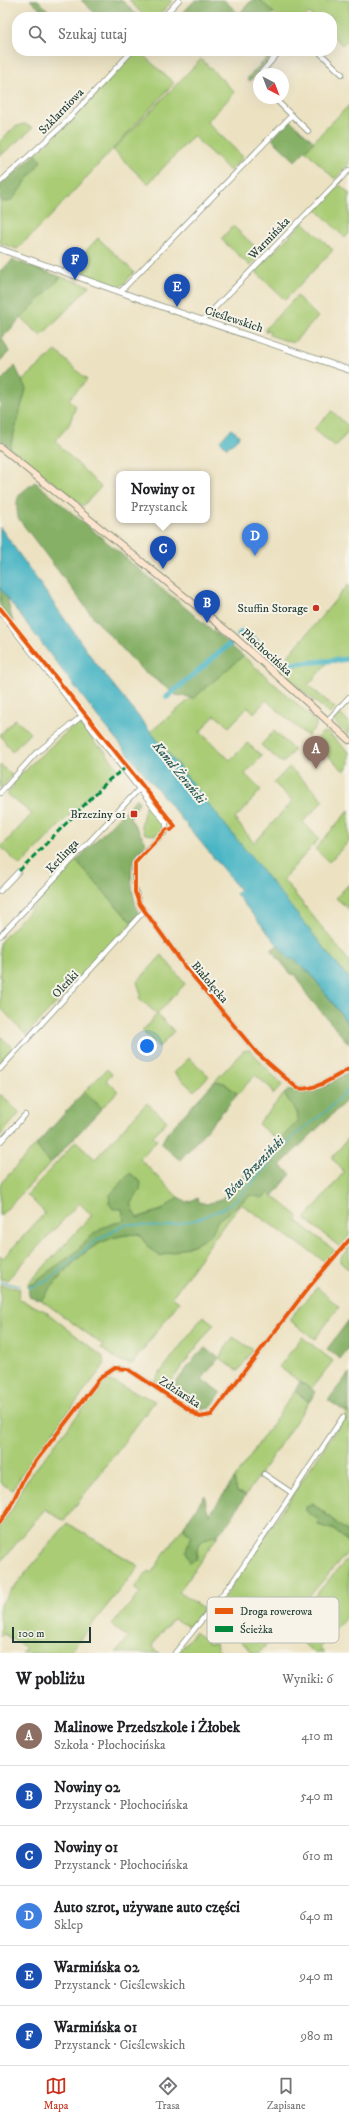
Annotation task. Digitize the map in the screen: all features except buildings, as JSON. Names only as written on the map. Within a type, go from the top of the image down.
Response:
[{"type":"main road","name":"Płochocińska","points":[[0,447],[231,634],[349,740]]},
{"type":"street","points":[[168,12],[179,0]]},
{"type":"street","name":"Szklarniowa","points":[[0,182],[62,126],[127,56]]},
{"type":"street","points":[[265,68],[276,56]]},
{"type":"street","points":[[323,56],[342,74]]},
{"type":"street","points":[[280,104],[308,131]]},
{"type":"street","points":[[120,292],[292,115]]},
{"type":"street","name":"Warmińska","points":[[203,320],[349,170]]},
{"type":"street","name":"Cieślewskich","points":[[0,249],[120,292],[349,370]]},
{"type":"street","name":"Białołęcka","points":[[0,612],[140,789],[167,826],[166,831],[135,863],[136,892],[139,903],[144,911],[186,968],[257,1053],[289,1082],[298,1088],[310,1089],[349,1069]]},
{"type":"street","points":[[327,721],[349,697]]},
{"type":"street","points":[[0,793],[36,754],[82,716]]},
{"type":"street","name":"Ketlinga","points":[[0,936],[140,789]]},
{"type":"street","points":[[0,891],[19,871]]},
{"type":"street","name":"Oleńki","points":[[0,1069],[144,911]]},
{"type":"street","points":[[0,1142],[25,1114]]},
{"type":"street","name":"Zdziarska","points":[[0,1522],[9,1509],[26,1474],[100,1378],[115,1368],[128,1369],[200,1417],[211,1415],[305,1292],[349,1240]]},
{"type":"street","points":[[220,1597],[230,1585],[343,1417]]},
{"type":"street","points":[[264,1474],[292,1493]]},
{"type":"street","points":[[175,1653],[207,1613]]},
{"type":"green space","points":[[30,0],[38,0],[50,12],[43,12]]},
{"type":"green space","points":[[81,0],[122,0],[134,12],[94,12]]},
{"type":"green space","points":[[129,0],[173,0],[162,12],[140,12]]},
{"type":"green space","points":[[195,0],[224,0],[237,12],[184,12]]},
{"type":"green space","points":[[252,0],[260,0],[273,12],[241,12]]},
{"type":"green space","points":[[260,0],[349,0],[349,39],[342,45],[337,40],[337,12],[273,12]]},
{"type":"green space","points":[[131,56],[144,56],[174,83],[49,218],[17,249],[0,243],[0,201],[7,202],[41,161],[36,154],[68,124]]},
{"type":"green space","points":[[268,56],[272,56],[262,68],[257,68]]},
{"type":"green space","points":[[201,59],[235,92],[207,122],[243,157],[230,171],[193,136],[148,184],[113,150]]},
{"type":"green space","points":[[253,73],[253,78],[250,81],[247,79]]},
{"type":"green space","points":[[349,105],[349,164],[335,179],[305,150]]},
{"type":"green space","points":[[290,120],[314,142],[295,161],[272,139]]},
{"type":"green space","points":[[24,124],[33,128],[0,156],[0,141],[15,127]]},
{"type":"green space","points":[[36,154],[41,161],[13,199],[7,202],[0,201],[0,185]]},
{"type":"green space","points":[[340,185],[349,193],[349,234],[345,238],[316,209]]},
{"type":"green space","points":[[303,222],[333,250],[285,300],[255,271]]},
{"type":"green space","points":[[233,226],[262,253],[250,266],[221,239]]},
{"type":"green space","points":[[98,238],[134,272],[123,285],[116,286],[69,269]]},
{"type":"green space","points":[[13,260],[61,277],[2,338],[9,352],[0,361],[0,271]]},
{"type":"green space","points":[[61,277],[90,286],[41,336],[21,318]]},
{"type":"green space","points":[[297,296],[318,317],[293,343],[269,335],[270,331],[267,330],[266,333],[265,329]]},
{"type":"green space","points":[[56,351],[87,380],[69,399],[76,406],[69,425],[55,441],[101,487],[83,506],[10,448],[26,389],[22,381]]},
{"type":"green space","points":[[15,366],[26,389],[10,448],[0,439],[0,382]]},
{"type":"green space","points":[[332,411],[349,427],[349,431],[335,447],[314,429]]},
{"type":"green space","points":[[35,482],[243,656],[194,698],[176,695],[140,668],[94,618],[18,518],[17,500],[24,490]]},
{"type":"green space","points":[[349,584],[349,658],[330,660],[308,685],[335,708],[330,714],[277,669]]},
{"type":"green space","points":[[0,588],[7,598],[13,622],[0,606]]},
{"type":"green space","points":[[243,656],[316,721],[316,727],[307,736],[266,700],[254,713],[248,707],[229,727],[215,715],[200,732],[230,760],[247,743],[262,756],[245,774],[261,790],[235,819],[254,843],[293,801],[274,783],[289,767],[324,800],[303,822],[319,839],[283,879],[349,961],[349,979],[150,732]]},
{"type":"green space","points":[[340,714],[349,722],[349,735],[333,721]]},
{"type":"green space","points":[[15,719],[30,733],[12,752],[0,735]]},
{"type":"green space","points":[[77,723],[80,724],[98,747],[101,746],[118,769],[93,791],[20,866],[1,847],[32,814],[7,794],[14,786],[12,783],[23,771],[26,771],[30,765]]},
{"type":"green space","points":[[274,731],[294,750],[284,762],[281,762],[261,745]]},
{"type":"green space","points":[[327,732],[349,752],[349,765],[344,771],[313,742],[322,733]]},
{"type":"green space","points":[[0,765],[12,775],[0,789]]},
{"type":"green space","points":[[137,798],[139,802],[130,818],[146,843],[133,861],[131,873],[132,888],[139,915],[132,923],[76,861]]},
{"type":"green space","points":[[146,803],[163,823],[162,830],[155,835],[145,834],[141,826]]},
{"type":"green space","points":[[349,810],[349,841],[329,862],[315,849]]},
{"type":"green space","points":[[76,861],[132,923],[26,1035],[0,1007],[0,980],[2,978],[0,977],[0,942]]},
{"type":"green space","points":[[349,884],[349,909],[336,898]]},
{"type":"green space","points":[[278,945],[290,959],[293,958],[311,974],[349,1025],[349,1044],[307,995],[296,975],[291,974],[271,950]]},
{"type":"green space","points":[[162,955],[185,984],[157,1014],[139,998],[141,994],[137,982]]},
{"type":"green space","points":[[157,1014],[174,1031],[159,1047],[142,1031]]},
{"type":"green space","points":[[0,1036],[13,1048],[0,1063]]},
{"type":"green space","points":[[250,1050],[282,1085],[273,1095],[272,1089],[255,1075],[238,1094],[224,1083],[215,1081],[243,1051]]},
{"type":"green space","points":[[189,1058],[209,1076],[194,1091],[174,1073]]},
{"type":"green space","points":[[107,1069],[112,1074],[106,1080],[118,1091],[102,1108],[84,1092]]},
{"type":"green space","points":[[349,1072],[349,1098],[280,1165],[291,1174],[273,1196],[269,1193],[262,1198],[251,1195],[218,1220],[211,1235],[196,1244],[160,1256],[149,1248],[139,1234],[107,1240],[94,1246],[72,1264],[41,1300],[29,1296],[28,1284],[34,1284],[38,1279],[76,1252],[87,1239],[104,1227],[124,1220],[122,1209],[113,1209],[109,1203],[110,1195],[130,1173],[141,1182],[140,1190],[131,1203],[137,1218],[162,1210],[178,1197],[187,1202],[198,1198],[199,1202],[207,1204],[221,1199],[298,1121],[297,1112],[284,1094],[290,1089],[307,1092],[314,1091]]},
{"type":"green space","points":[[215,1081],[224,1083],[238,1094],[180,1160],[161,1144],[167,1133]]},
{"type":"green space","points":[[84,1092],[102,1108],[50,1164],[36,1145]]},
{"type":"green space","points":[[0,1094],[19,1112],[0,1136]]},
{"type":"green space","points":[[284,1094],[297,1112],[298,1121],[278,1141],[258,1124]]},
{"type":"green space","points":[[147,1103],[167,1121],[153,1136],[157,1140],[140,1159],[178,1197],[162,1210],[136,1218],[131,1203],[140,1190],[122,1209],[124,1220],[104,1227],[87,1239],[77,1252],[38,1279],[34,1284],[28,1284],[92,1215],[79,1203],[7,1280],[0,1279],[0,1256],[3,1258],[45,1213],[27,1195],[76,1141],[95,1159]]},
{"type":"green space","points":[[349,1137],[349,1236],[340,1247],[305,1219],[344,1172],[332,1158]]},
{"type":"green space","points":[[36,1145],[50,1164],[0,1216],[0,1184]]},
{"type":"green space","points":[[269,1193],[298,1216],[297,1221],[334,1250],[334,1253],[327,1263],[241,1204],[226,1222],[172,1297],[179,1302],[132,1364],[117,1360],[101,1348],[103,1345],[41,1300],[72,1264],[94,1246],[107,1240],[122,1236],[139,1234],[149,1248],[160,1256],[196,1244],[210,1235],[218,1220],[251,1195]]},
{"type":"green space","points":[[349,1247],[349,1270],[340,1262],[340,1259]]},
{"type":"green space","points":[[0,1285],[20,1289],[18,1299],[45,1311],[103,1357],[104,1365],[21,1476],[13,1490],[0,1483]]},
{"type":"green space","points":[[317,1287],[339,1307],[315,1339],[291,1321],[291,1317]]},
{"type":"green space","points":[[203,1316],[214,1324],[165,1389],[154,1381]]},
{"type":"green space","points":[[349,1320],[349,1347],[340,1359],[327,1349]]},
{"type":"green space","points":[[233,1337],[253,1350],[238,1371],[219,1358]]},
{"type":"green space","points":[[302,1337],[333,1361],[311,1389],[279,1367]]},
{"type":"green space","points":[[205,1348],[219,1358],[202,1379],[221,1393],[210,1408],[203,1409],[171,1389],[198,1354]]},
{"type":"green space","points":[[349,1373],[349,1410],[347,1413],[328,1400]]},
{"type":"green space","points":[[108,1380],[155,1401],[64,1521],[45,1509],[0,1563],[0,1525],[13,1508],[23,1485],[102,1384]]},
{"type":"green space","points":[[300,1382],[316,1392],[309,1402],[295,1391]]},
{"type":"green space","points":[[295,1391],[309,1402],[246,1495],[237,1492],[234,1479]]},
{"type":"green space","points":[[349,1410],[349,1533],[313,1503],[306,1507],[306,1511],[319,1520],[318,1525],[335,1530],[349,1543],[349,1551],[308,1597],[224,1597]]},
{"type":"green space","points":[[234,1479],[237,1492],[246,1495],[223,1530],[217,1535],[204,1539],[199,1543],[196,1558],[190,1563],[186,1551],[192,1535],[186,1532],[184,1526],[205,1495],[206,1507],[210,1514]]},
{"type":"green space","points":[[312,1503],[349,1533],[349,1543],[335,1530],[318,1525],[319,1520],[306,1511],[306,1507]]},
{"type":"green space","points":[[67,1523],[139,1566],[69,1653],[22,1653],[26,1648],[3,1633],[0,1636],[0,1604]]},
{"type":"green space","points":[[184,1526],[186,1532],[192,1535],[186,1551],[196,1560],[197,1547],[201,1541],[219,1534],[179,1592],[204,1609],[189,1627],[174,1619],[171,1621],[153,1644],[154,1649],[160,1653],[116,1653],[128,1638],[112,1625],[140,1593],[134,1588],[148,1571],[151,1573]]},
{"type":"green space","points":[[349,1557],[349,1613],[339,1625],[339,1597],[314,1597]]},
{"type":"green space","points":[[195,1632],[207,1643],[216,1643],[217,1649],[222,1653],[178,1653]]},
{"type":"green space","points":[[243,1643],[268,1643],[259,1653],[253,1653]]},
{"type":"green space","points":[[303,1643],[323,1643],[319,1648],[324,1653],[314,1653]]},
{"type":"water","points":[[231,429],[239,435],[239,437],[227,448],[220,441]]},
{"type":"water","name":"Kanał Żerański","points":[[0,527],[94,661],[349,979],[349,1025],[311,974],[293,958],[290,960],[236,894],[240,890],[98,717],[7,598],[0,588]]},
{"type":"waterway","points":[[239,635],[242,632],[247,633],[277,662]]},
{"type":"waterway","points":[[167,697],[232,642]]},
{"type":"waterway","points":[[281,665],[349,659]]},
{"type":"waterway","name":"Rów Brzeziński","points":[[29,1288],[47,1281],[97,1240],[123,1226],[129,1224],[162,1227],[195,1220],[225,1208],[239,1197],[295,1135],[328,1110],[349,1088]]},
{"type":"waterway","name":"Rów Brzeziński","points":[[0,1282],[20,1286]]},
{"type":"marked path","points":[[19,871],[110,779],[124,769]]},
{"type":"cycle path","points":[[0,608],[175,826],[171,830]]},
{"type":"cycle path","points":[[167,829],[135,863],[135,892],[139,903],[186,968],[257,1053],[297,1088],[304,1089],[317,1086],[349,1069]]},
{"type":"cycle path","points":[[0,1522],[9,1509],[26,1474],[100,1378],[115,1368],[128,1369],[200,1417],[211,1415],[305,1292],[349,1240]]},
{"type":"place","name":"Warmińska 01","points":[[75,280]]},
{"type":"place","name":"Warmińska 02","points":[[177,307]]},
{"type":"place","name":"Auto szrot, używane auto części","points":[[255,556]]},
{"type":"place","name":"Nowiny 01","points":[[163,569]]},
{"type":"place","name":"Stuffin Storage","points":[[316,608]]},
{"type":"place","name":"Nowiny 02","points":[[207,623]]},
{"type":"place","name":"Malinowe Przedszkole i Żłobek","points":[[316,769]]},
{"type":"place","name":"Brzeziny 01","points":[[134,814]]}]
